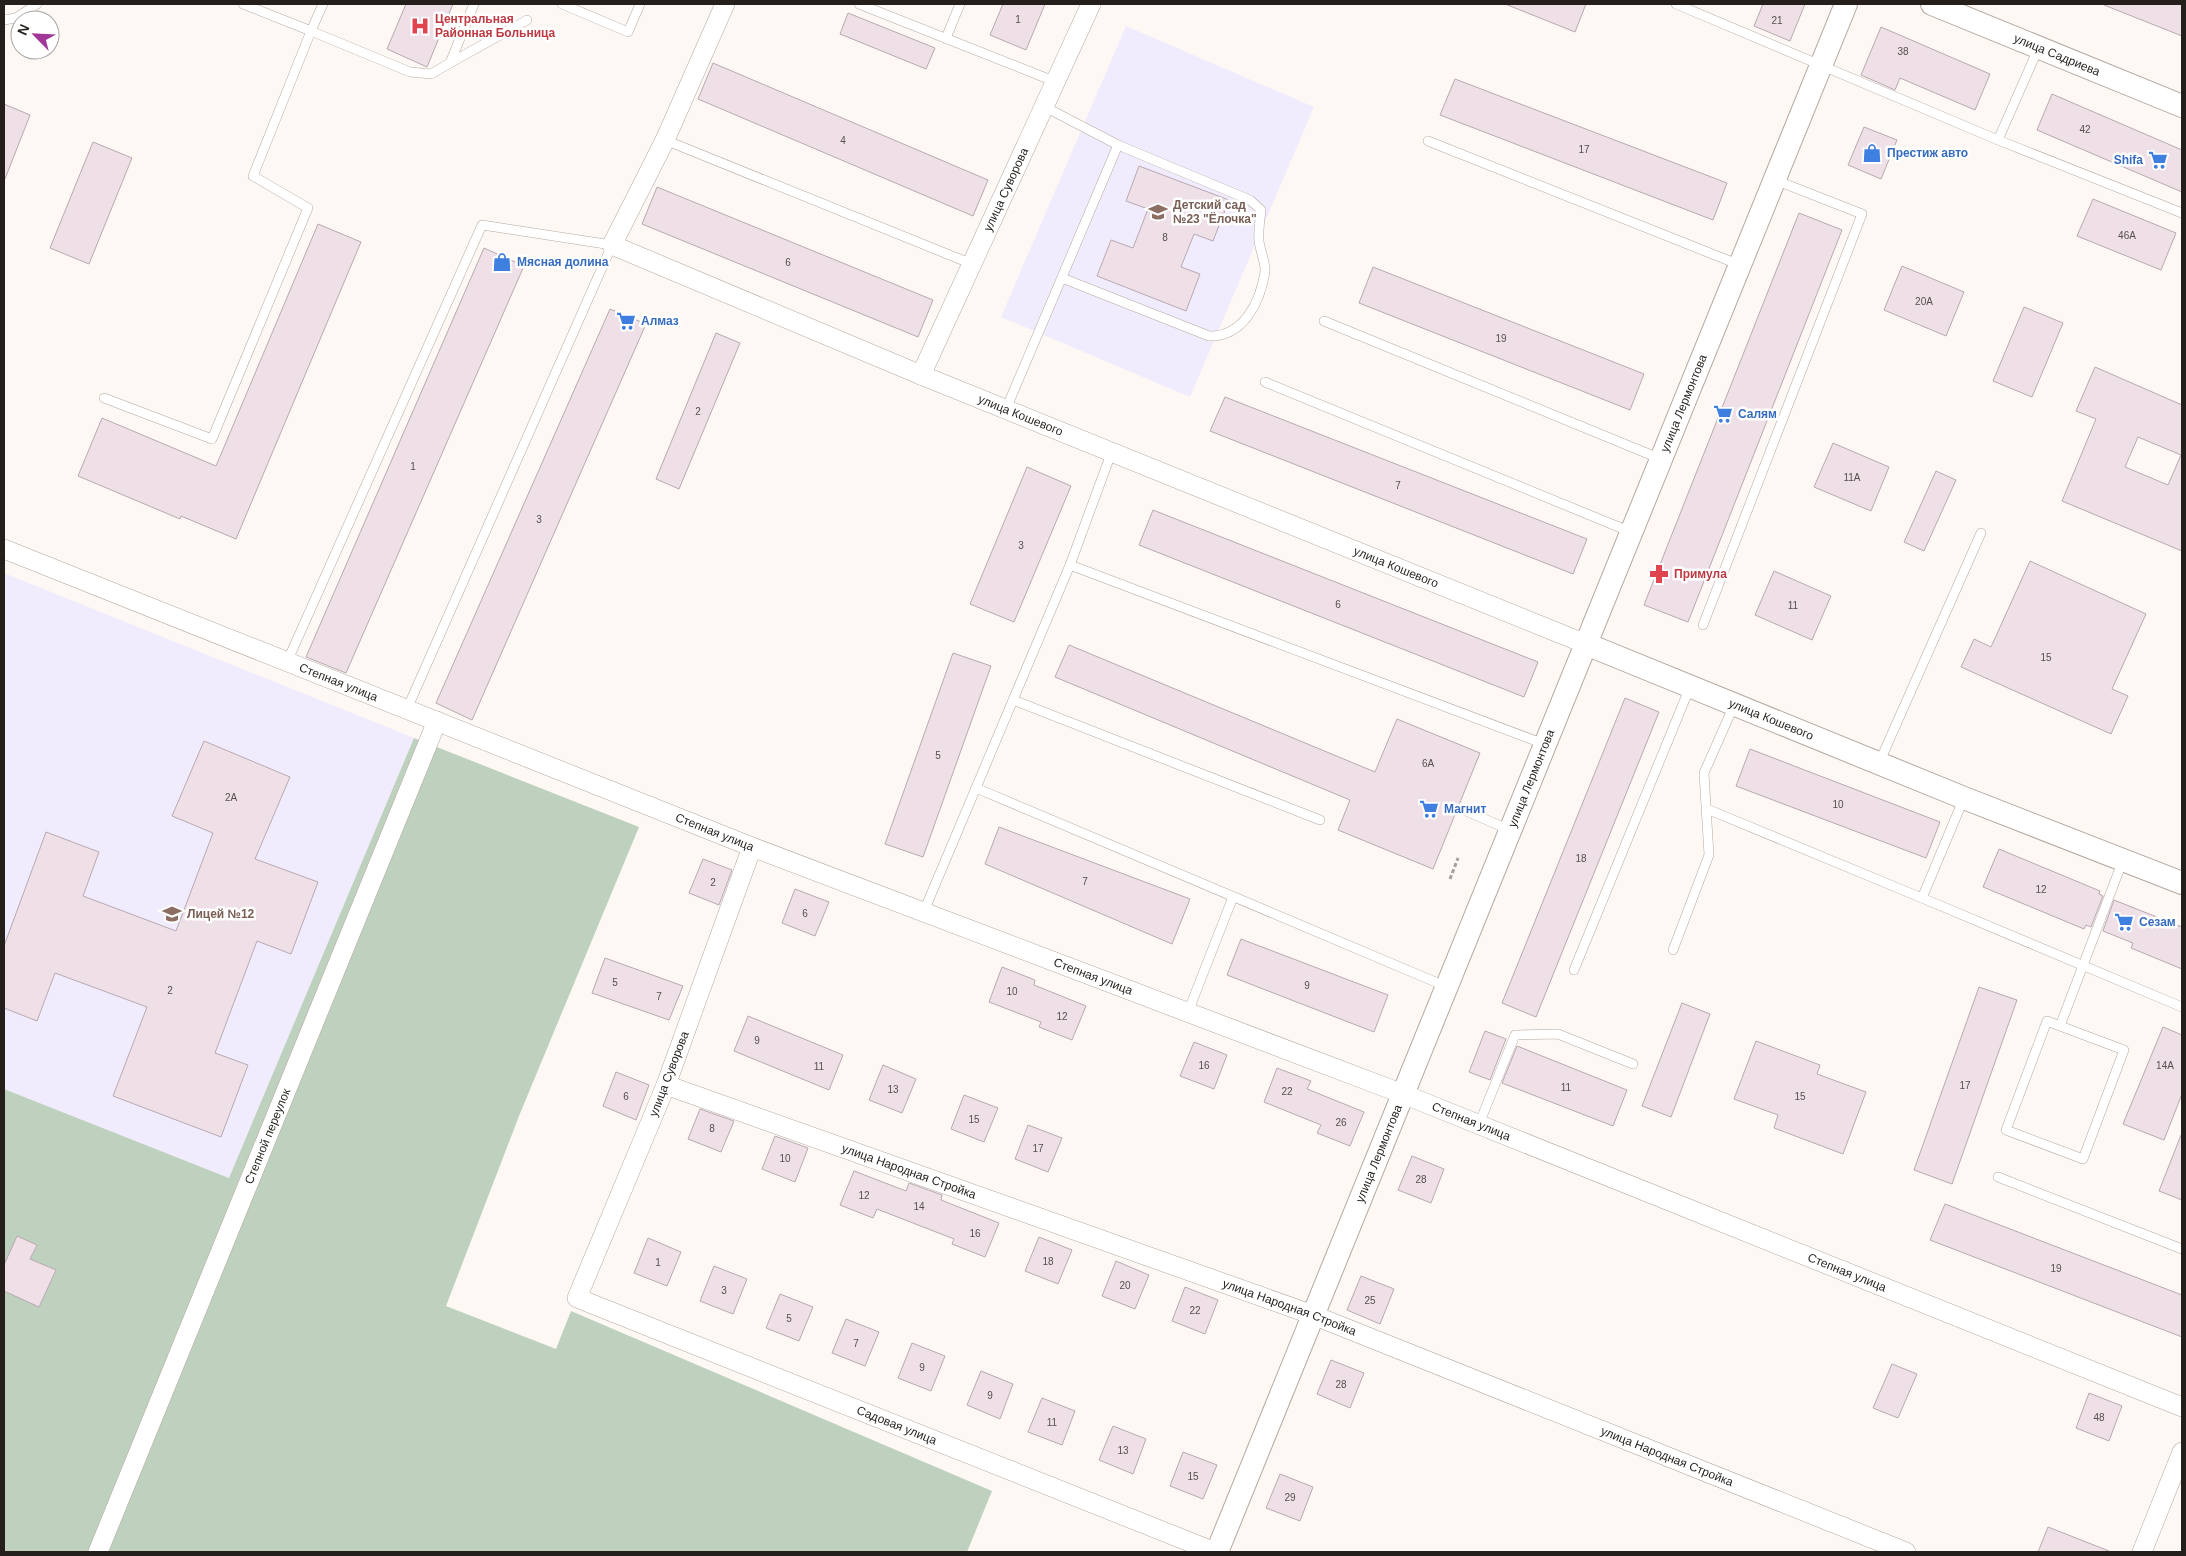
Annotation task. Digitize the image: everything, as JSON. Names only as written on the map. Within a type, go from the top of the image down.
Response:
[{"type":"street","points":[[612,245],[665,140],[725,4]]},
{"type":"street","name":"улица Суворова","points":[[921,375],[1057,82],[1091,4]]},
{"type":"street","name":"улица Лермонтова","points":[[1216,1552],[1846,4]]},
{"type":"street","name":"улица Садриева","points":[[1932,4],[2182,106]]},
{"type":"street","name":"улица Кошевого","points":[[612,245],[921,375],[1964,798],[2182,883]]},
{"type":"street","name":"Степная улица","points":[[4,549],[752,847],[1403,1094],[2182,1407]]},
{"type":"street","name":"Степной переулок","points":[[98,1552],[437,722]]},
{"type":"street","name":"улица Суворова","points":[[577,1298],[666,1085],[752,847]]},
{"type":"street","name":"улица Народная Стройка","points":[[666,1085],[1313,1316],[1906,1552]]},
{"type":"street","name":"Садовая улица","points":[[577,1298],[1216,1552]]},
{"type":"street","points":[[2142,1552],[2182,1452]]},
{"type":"lane","points":[[4,20],[16,18],[37,4]]},
{"type":"lane","points":[[243,4],[410,72],[431,74],[527,20]]},
{"type":"lane","points":[[104,398],[212,439],[308,208],[253,176],[323,4]]},
{"type":"lane","points":[[450,63],[474,4]]},
{"type":"lane","points":[[562,4],[628,32],[640,4]]},
{"type":"lane","points":[[859,4],[1057,82]]},
{"type":"lane","points":[[946,38],[960,4]]},
{"type":"lane","points":[[1676,4],[1790,51],[1821,67],[2182,213]]},
{"type":"lane","points":[[1998,140],[2038,48]]},
{"type":"lane","points":[[1045,107],[1118,145],[1250,200],[1261,210],[1259,239],[1265,270],[1256,302],[1241,324],[1223,336],[1209,336],[1062,278]]},
{"type":"lane","points":[[665,140],[972,264]]},
{"type":"lane","points":[[1428,141],[1740,265]]},
{"type":"lane","points":[[1006,409],[1118,145]]},
{"type":"lane","points":[[1703,625],[1862,214],[1775,180]]},
{"type":"lane","points":[[287,662],[482,225],[612,245],[407,710]]},
{"type":"lane","points":[[1324,321],[1661,459]]},
{"type":"lane","points":[[1265,382],[1632,532]]},
{"type":"lane","points":[[924,911],[1070,565],[1112,451]]},
{"type":"lane","points":[[1878,763],[1981,533]]},
{"type":"lane","points":[[1070,565],[1545,744]]},
{"type":"lane","points":[[1574,970],[1690,687]]},
{"type":"lane","points":[[1013,700],[1320,820]]},
{"type":"lane","points":[[1673,950],[1709,855],[1704,773],[1734,704]]},
{"type":"lane","points":[[976,788],[1447,986]]},
{"type":"lane","points":[[1922,898],[1964,798]]},
{"type":"lane","points":[[1707,809],[2182,1007]]},
{"type":"lane","points":[[1466,811],[1511,830]]},
{"type":"lane","points":[[2060,1026],[2123,859]]},
{"type":"lane","points":[[1188,1012],[1233,897]]},
{"type":"lane","points":[[2047,1021],[2060,1026],[2124,1050],[2083,1159],[2006,1130],[2047,1021]]},
{"type":"lane","points":[[1479,1124],[1515,1035],[1558,1034],[1633,1064]]},
{"type":"lane","points":[[1998,1177],[2182,1248]]},
{"type":"path","points":[[1450,879],[1458,858]]},
{"type":"shaded area","name":"Детский сад №23 \"Ёлочка\"","points":[[1126,26],[1314,107],[1190,397],[1001,317]]},
{"type":"shaded area","name":"Лицей №12","points":[[4,573],[414,738],[229,1178],[4,1089]]},
{"type":"green space","points":[[414,738],[639,827],[519,1116],[446,1306],[556,1349],[571,1311],[992,1491],[967,1552],[4,1552],[4,1089],[229,1178]]},
{"type":"building","name":"Центральная Районная Больница","points":[[406,4],[453,4],[427,67],[387,49]]},
{"type":"building","points":[[1003,4],[1045,4],[1026,50],[990,35]]},
{"type":"building","points":[[1505,4],[1586,4],[1575,32]]},
{"type":"building","points":[[1763,4],[1805,4],[1790,41],[1754,26]]},
{"type":"building","points":[[2182,4],[2182,36],[2104,5]]},
{"type":"building","points":[[848,13],[935,48],[926,69],[840,34]]},
{"type":"building","points":[[1881,27],[1990,74],[1975,110],[1900,78],[1895,90],[1861,75]]},
{"type":"building","points":[[713,63],[988,180],[973,216],[698,99]]},
{"type":"building","points":[[1455,79],[1727,183],[1713,220],[1440,115]]},
{"type":"building","points":[[2052,94],[2182,150],[2182,192],[2037,130]]},
{"type":"building","points":[[4,104],[30,115],[5,179],[4,179]]},
{"type":"building","name":"Престиж авто","points":[[1864,127],[1897,140],[1881,179],[1848,165]]},
{"type":"building","points":[[93,142],[132,158],[89,264],[50,248]]},
{"type":"building","points":[[1139,166],[1229,200],[1213,241],[1194,234],[1181,267],[1200,274],[1186,311],[1097,276],[1111,240],[1133,248],[1148,209],[1126,201]]},
{"type":"building","points":[[657,187],[933,300],[918,337],[642,224]]},
{"type":"building","points":[[2093,199],[2176,233],[2161,270],[2077,236]]},
{"type":"building","points":[[1799,213],[1842,230],[1688,622],[1644,605]]},
{"type":"building","points":[[318,224],[361,242],[236,539],[181,516],[180,519],[78,476],[102,418],[216,466]]},
{"type":"building","points":[[484,248],[524,266],[346,673],[306,657]]},
{"type":"building","points":[[1902,266],[1964,292],[1946,336],[1884,310]]},
{"type":"building","points":[[1373,267],[1644,374],[1630,410],[1359,303]]},
{"type":"building","points":[[2024,307],[2063,323],[2032,397],[1993,381]]},
{"type":"building","points":[[610,309],[646,324],[472,720],[436,703]]},
{"type":"building","points":[[716,333],[740,343],[679,489],[656,479]]},
{"type":"building","points":[[2095,367],[2182,405],[2182,551],[2062,501],[2096,419],[2076,411]],"holes":[[[2138,437],[2181,455],[2168,485],[2125,467]]]},
{"type":"building","points":[[1225,397],[1587,539],[1573,574],[1210,431]]},
{"type":"building","points":[[1833,443],[1889,467],[1871,511],[1814,487]]},
{"type":"building","points":[[1027,467],[1071,486],[1014,622],[970,604]]},
{"type":"building","points":[[1936,471],[1956,480],[1924,551],[1904,542]]},
{"type":"building","points":[[1153,510],[1538,662],[1524,697],[1139,545]]},
{"type":"building","points":[[2030,561],[2146,614],[2112,689],[2128,696],[2111,734],[1961,667],[1974,639],[1991,647]]},
{"type":"building","points":[[1774,571],[1831,596],[1812,640],[1755,615]]},
{"type":"building","points":[[1069,645],[1375,772],[1397,719],[1480,753],[1433,869],[1338,830],[1350,800],[1055,677]]},
{"type":"building","points":[[953,653],[991,666],[923,857],[885,844]]},
{"type":"building","points":[[1625,698],[1659,712],[1536,1017],[1502,1003]]},
{"type":"building","points":[[204,741],[290,777],[255,859],[318,882],[291,954],[257,941],[215,1053],[248,1065],[221,1137],[113,1096],[147,1007],[55,973],[37,1021],[4,1008],[4,946],[46,832],[99,852],[83,896],[176,931],[213,833],[172,816]]},
{"type":"building","points":[[1750,749],[1940,822],[1926,858],[1736,786]]},
{"type":"building","points":[[999,827],[1190,899],[1172,944],[985,864]]},
{"type":"building","points":[[1999,849],[2100,891],[2099,894],[2103,896],[2091,927],[2086,925],[2084,929],[1983,887]]},
{"type":"building","points":[[703,859],[732,870],[719,905],[689,893]]},
{"type":"building","points":[[795,889],[829,902],[815,936],[782,923]]},
{"type":"building","points":[[2114,900],[2182,927],[2182,969],[2131,948],[2133,943],[2103,931]]},
{"type":"building","points":[[1241,939],[1388,995],[1374,1032],[1227,975]]},
{"type":"building","points":[[605,958],[683,986],[669,1020],[592,993]]},
{"type":"building","points":[[1002,967],[1035,980],[1034,985],[1086,1006],[1072,1040],[1039,1027],[1041,1022],[989,1002]]},
{"type":"building","points":[[1979,987],[2017,1000],[1952,1184],[1914,1170]]},
{"type":"building","points":[[1682,1003],[1710,1014],[1671,1117],[1642,1106]]},
{"type":"building","points":[[748,1016],[843,1055],[829,1090],[734,1051]]},
{"type":"building","points":[[2163,1027],[2182,1035],[2182,1094],[2164,1140],[2123,1124]]},
{"type":"building","points":[[1485,1031],[1506,1039],[1490,1080],[1469,1072]]},
{"type":"building","points":[[1756,1041],[1820,1065],[1817,1074],[1866,1092],[1843,1154],[1774,1128],[1778,1115],[1734,1099]]},
{"type":"building","points":[[1194,1042],[1227,1055],[1214,1089],[1180,1076]]},
{"type":"building","points":[[1517,1046],[1627,1090],[1613,1126],[1502,1083]]},
{"type":"building","points":[[883,1065],[916,1079],[902,1113],[869,1100]]},
{"type":"building","points":[[1277,1068],[1311,1081],[1307,1089],[1364,1112],[1350,1146],[1317,1133],[1321,1125],[1264,1102]]},
{"type":"building","points":[[616,1072],[649,1085],[636,1120],[603,1106]]},
{"type":"building","points":[[964,1095],[998,1108],[984,1142],[951,1129]]},
{"type":"building","points":[[700,1109],[734,1121],[721,1152],[688,1139]]},
{"type":"building","points":[[1028,1125],[1062,1138],[1048,1172],[1015,1159]]},
{"type":"building","points":[[2182,1135],[2182,1200],[2159,1191]]},
{"type":"building","points":[[775,1136],[808,1148],[795,1182],[762,1169]]},
{"type":"building","points":[[1412,1156],[1444,1169],[1431,1203],[1398,1190]]},
{"type":"building","points":[[854,1171],[906,1191],[909,1183],[942,1195],[941,1200],[999,1223],[985,1257],[952,1244],[954,1239],[877,1209],[873,1218],[840,1205]]},
{"type":"building","points":[[1945,1204],[2182,1295],[2182,1337],[1930,1240]]},
{"type":"building","points":[[17,1236],[37,1245],[30,1259],[56,1270],[39,1307],[4,1291],[4,1265]]},
{"type":"building","points":[[1039,1237],[1072,1250],[1058,1284],[1025,1271]]},
{"type":"building","points":[[648,1238],[681,1252],[667,1286],[634,1273]]},
{"type":"building","points":[[1116,1261],[1149,1275],[1135,1309],[1102,1296]]},
{"type":"building","points":[[714,1266],[747,1279],[733,1314],[700,1301]]},
{"type":"building","points":[[1361,1276],[1394,1289],[1380,1324],[1347,1310]]},
{"type":"building","points":[[1185,1287],[1218,1300],[1205,1334],[1172,1321]]},
{"type":"building","points":[[780,1294],[813,1307],[799,1341],[766,1328]]},
{"type":"building","points":[[846,1319],[879,1332],[865,1366],[832,1353]]},
{"type":"building","points":[[912,1343],[945,1356],[931,1391],[898,1378]]},
{"type":"building","points":[[1331,1360],[1364,1373],[1350,1408],[1317,1394]]},
{"type":"building","points":[[1892,1364],[1917,1374],[1898,1418],[1873,1408]]},
{"type":"building","points":[[981,1371],[1013,1384],[1000,1419],[967,1405]]},
{"type":"building","points":[[2089,1393],[2122,1406],[2109,1441],[2076,1428]]},
{"type":"building","points":[[1042,1398],[1075,1411],[1062,1445],[1028,1432]]},
{"type":"building","points":[[1113,1426],[1146,1439],[1133,1474],[1099,1460]]},
{"type":"building","points":[[1183,1452],[1217,1465],[1203,1499],[1170,1486]]},
{"type":"building","points":[[1280,1474],[1313,1487],[1300,1521],[1266,1508]]},
{"type":"building","points":[[2048,1527],[2109,1551],[2109,1552],[2038,1552]]},
{"type":"place","name":"Центральная Районная Больница","points":[[420,26]]},
{"type":"place","name":"Престиж авто","points":[[1872,153]]},
{"type":"place","name":"Shifa","points":[[2158,160]]},
{"type":"place","name":"Детский сад №23 \"Ёлочка\"","points":[[1158,212]]},
{"type":"place","name":"Мясная долина","points":[[502,262]]},
{"type":"place","name":"Алмаз","points":[[626,321]]},
{"type":"place","name":"Салям","points":[[1723,414]]},
{"type":"place","name":"Примула","points":[[1659,574]]},
{"type":"place","name":"Магнит","points":[[1429,809]]},
{"type":"place","name":"Лицей №12","points":[[172,914]]},
{"type":"place","name":"Сезам","points":[[2124,922]]}]
